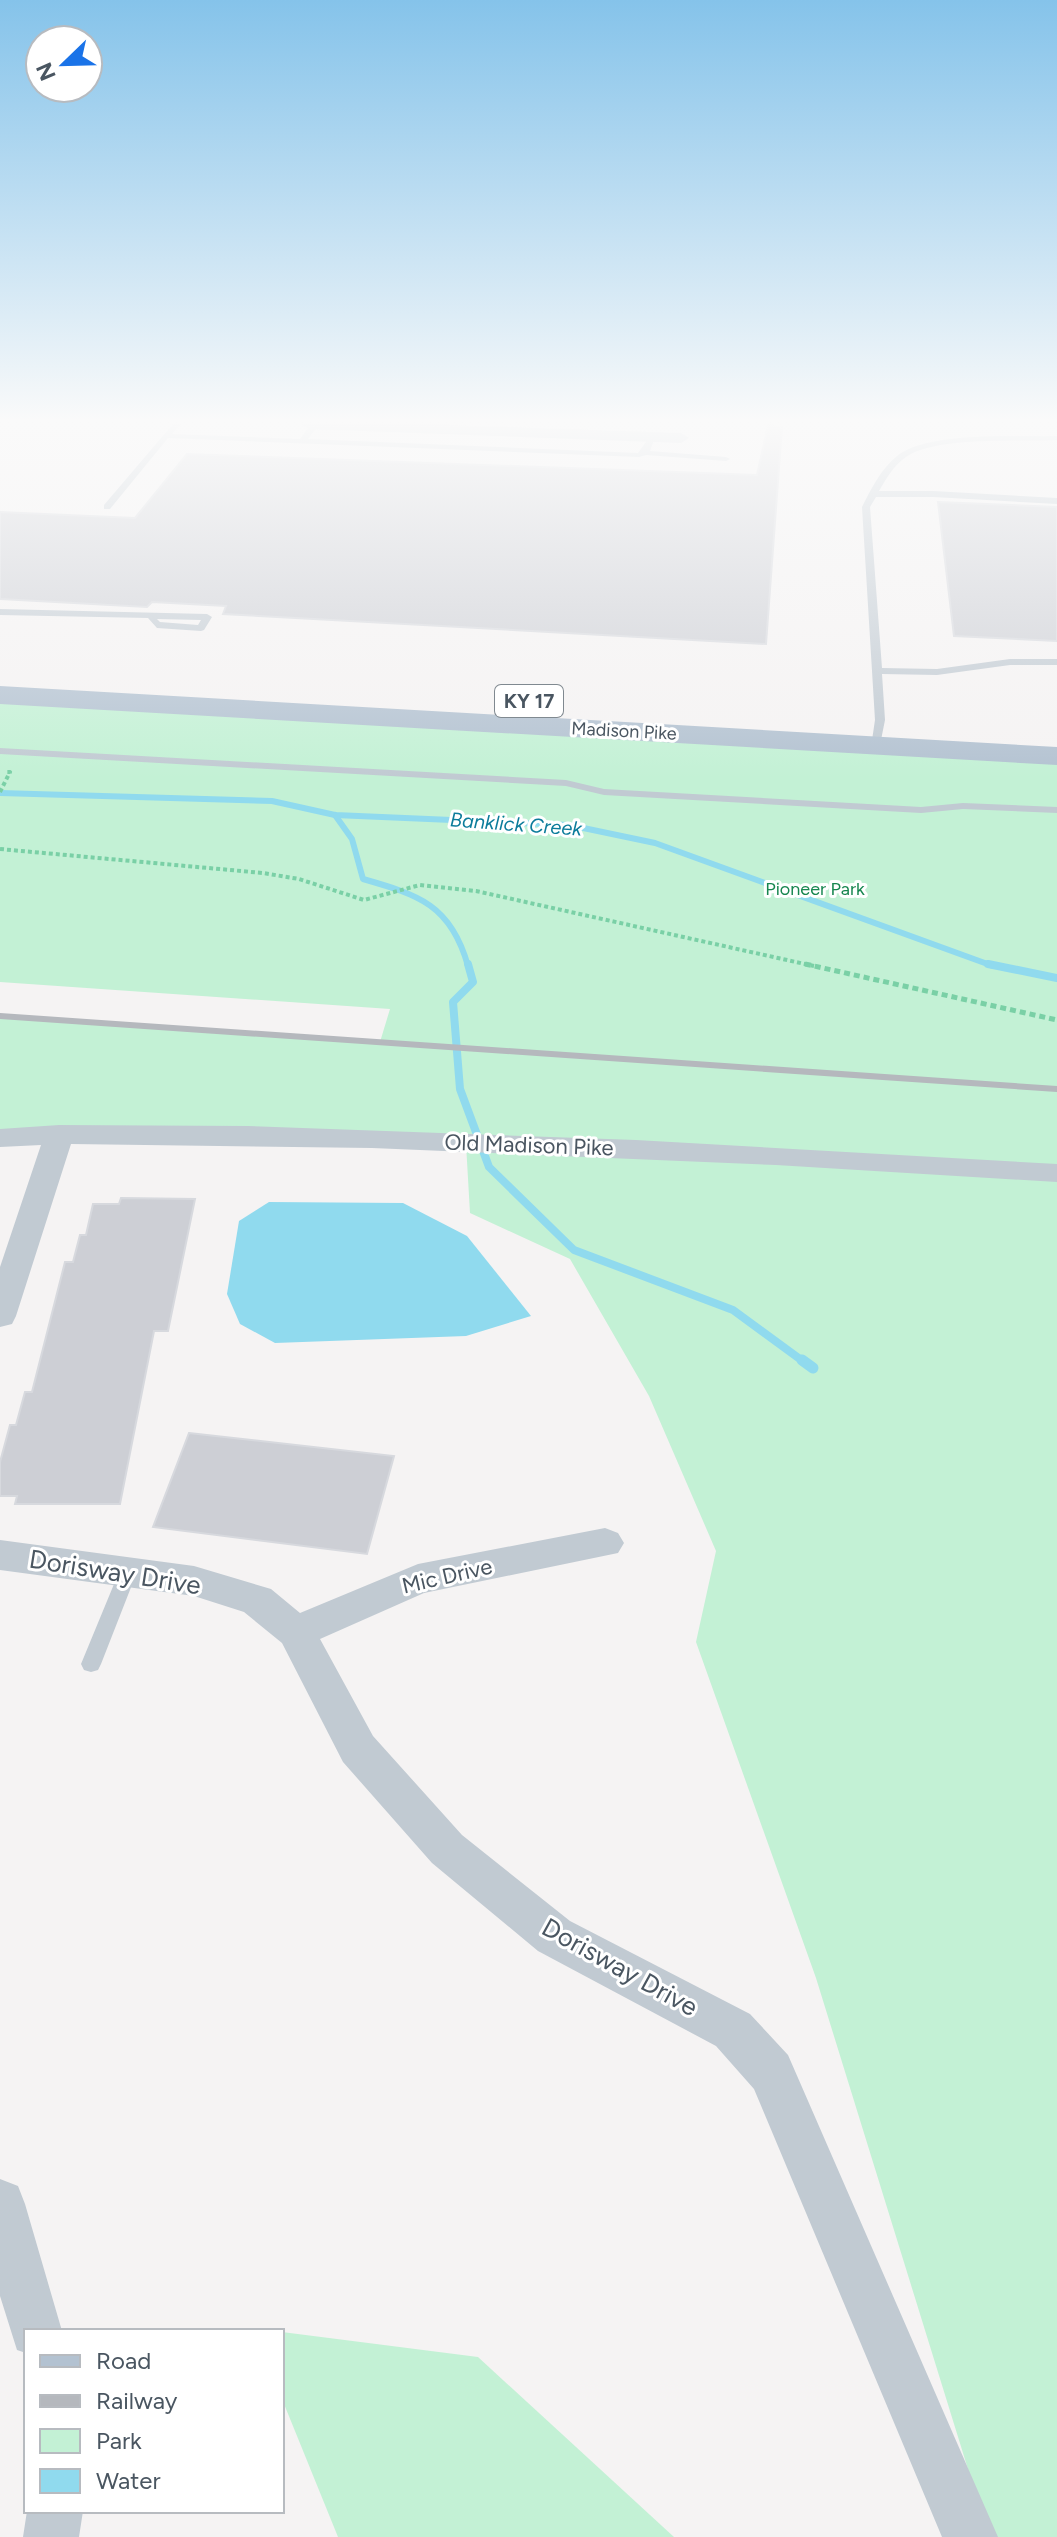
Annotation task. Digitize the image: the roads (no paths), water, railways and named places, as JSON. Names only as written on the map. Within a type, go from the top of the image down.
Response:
[{"type":"main road","name":"Madison Pike","points":[[0,673],[877,733],[1057,756]]},
{"type":"main road","name":"Madison Pike","points":[[0,695],[877,733],[1057,730]]},
{"type":"street","name":"Old Madison Pike","points":[[0,1138],[59,1134],[365,1139],[894,1160],[1057,1173]]},
{"type":"street","points":[[0,1316],[59,1134]]},
{"type":"street","name":"Mic Drive","points":[[296,1632],[418,1579],[605,1543]]},
{"type":"street","name":"Dorisway Drive","points":[[0,1555],[194,1581],[257,1600],[296,1632],[358,1749],[447,1849],[554,1936],[733,2030],[771,2072],[970,2537]]},
{"type":"street","points":[[0,2204],[35,2329]]},
{"type":"street","points":[[51,2537],[55,2513]]},
{"type":"lane","points":[[868,542],[877,733]]},
{"type":"lane","points":[[0,612],[152,619]]},
{"type":"lane","points":[[875,671],[937,672],[1010,662],[1057,662]]},
{"type":"lane","points":[[0,751],[566,783],[604,792],[921,810],[963,806],[1057,810]]},
{"type":"lane","points":[[91,1664],[128,1572]]},
{"type":"water","points":[[269,1202],[403,1203],[467,1236],[531,1316],[466,1336],[275,1343],[240,1324],[227,1294],[239,1221]]},
{"type":"waterway","name":"Banklick Creek","points":[[0,793],[272,801],[335,815]]},
{"type":"waterway","name":"Banklick Creek","points":[[335,815],[569,825],[655,843],[993,966]]},
{"type":"waterway","points":[[335,815],[352,839],[363,879],[416,897],[430,906],[452,929],[468,966]]},
{"type":"waterway","points":[[468,964],[473,982],[453,1002],[460,1089],[489,1167],[574,1250],[733,1310],[804,1362]]},
{"type":"waterway","name":"Banklick Creek","points":[[988,964],[1057,978]]},
{"type":"waterway","points":[[802,1360],[813,1368]]},
{"type":"railway","points":[[0,1016],[1057,1089]]},
{"type":"park label","name":"Pioneer Park","points":[[815,889]]}]
